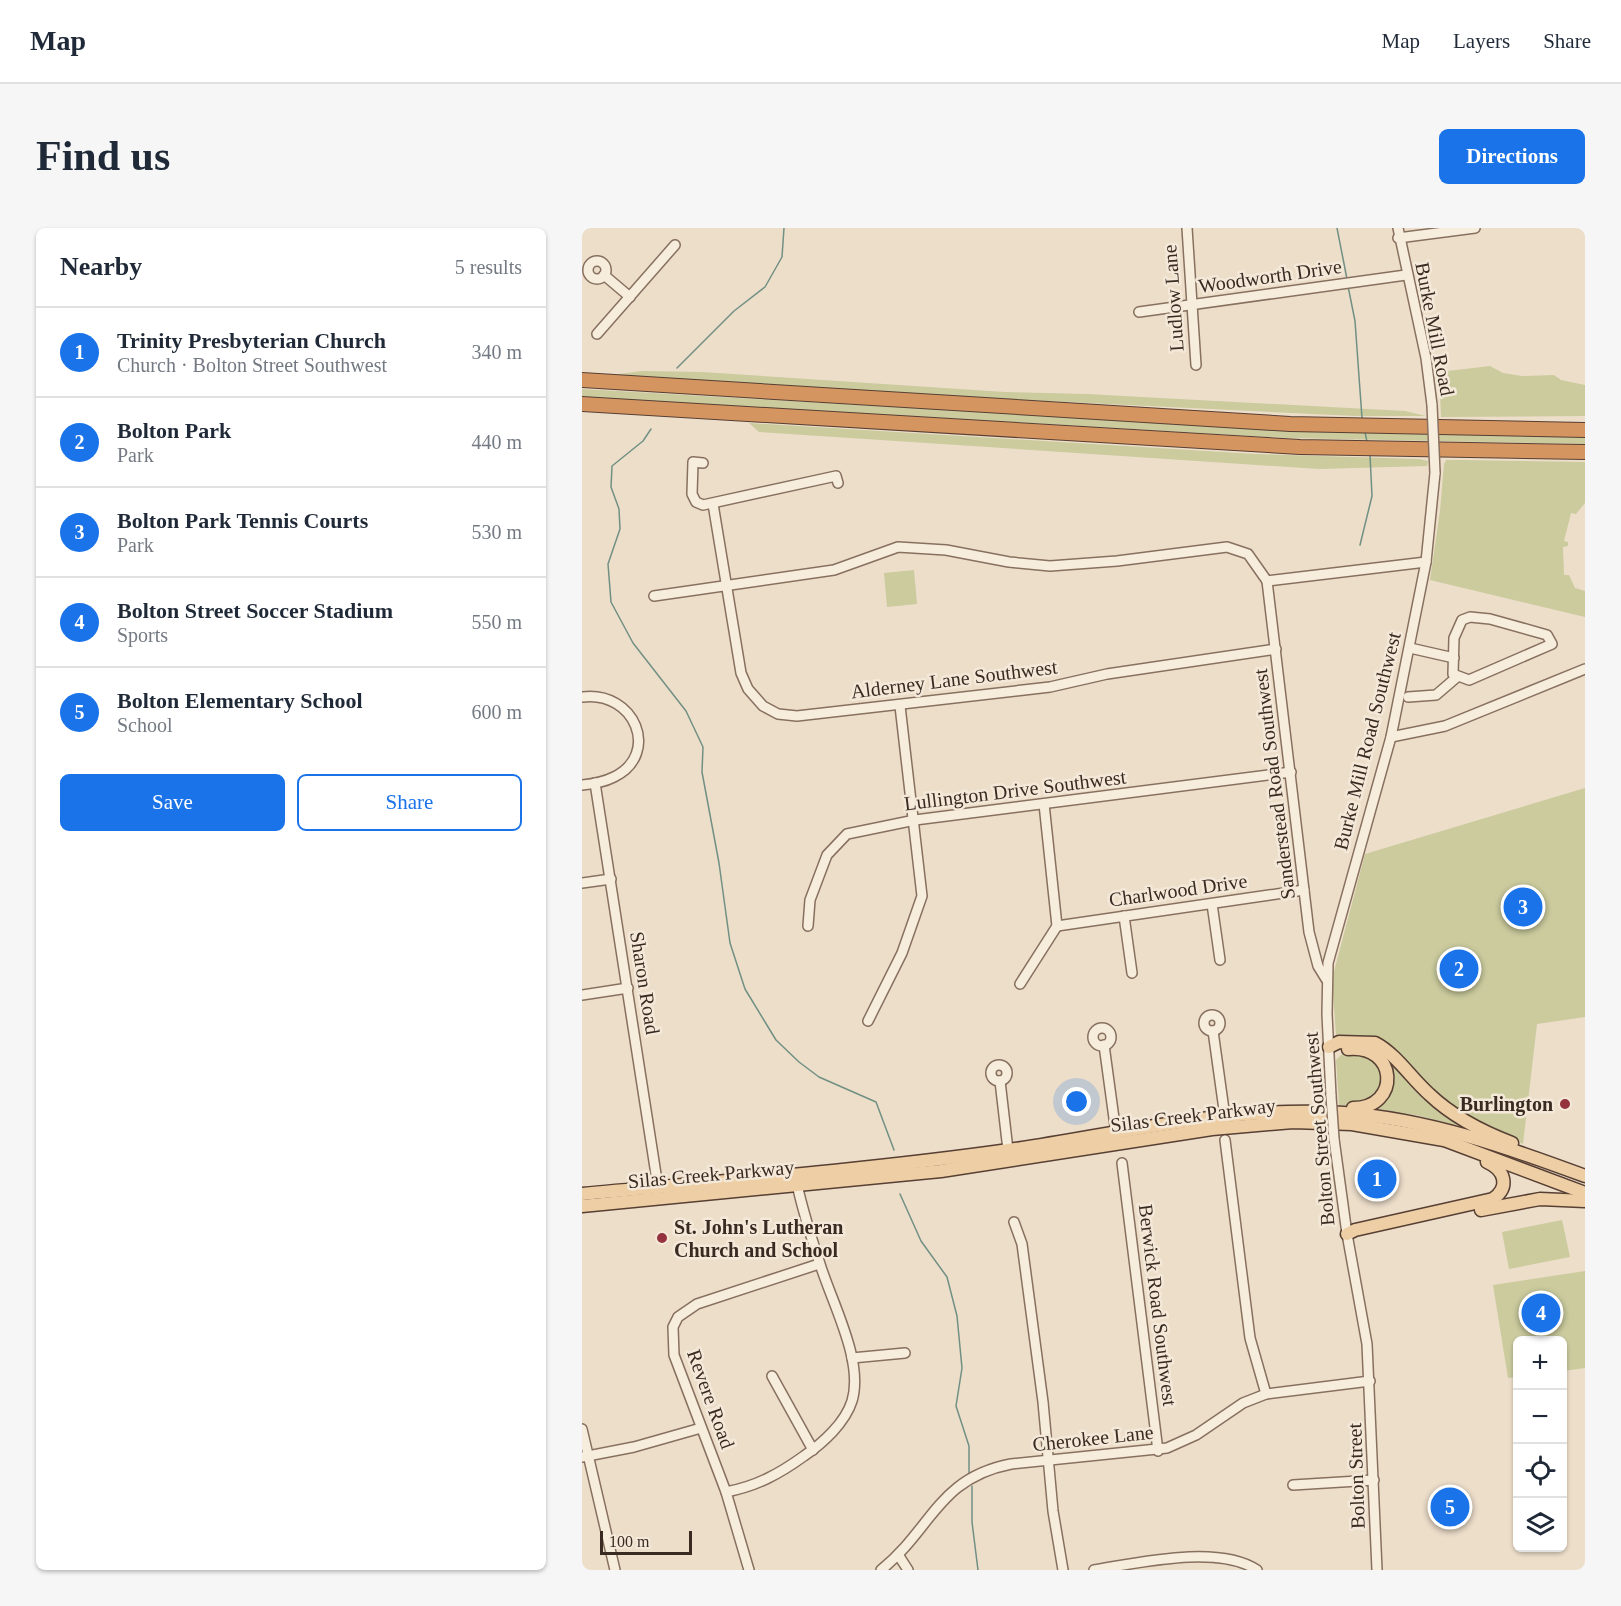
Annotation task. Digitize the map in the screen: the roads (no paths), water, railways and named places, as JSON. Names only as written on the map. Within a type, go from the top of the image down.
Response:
[{"type":"highway","points":[[582,380],[1290,424],[1585,430]]},
{"type":"highway","points":[[582,404],[1300,447],[1585,452]]},
{"type":"main road","points":[[1329,1047],[1346,1041],[1375,1043],[1430,1096],[1461,1118],[1507,1141],[1550,1158],[1567,1170]]},
{"type":"main road","points":[[1293,1112],[1317,1107],[1366,1108],[1382,1097],[1388,1077],[1381,1059],[1361,1048],[1340,1050],[1329,1047]]},
{"type":"main road","name":"Silas Creek Parkway","points":[[582,1206],[796,1180],[1224,1117],[1293,1112],[1370,1116],[1433,1126],[1585,1176]]},
{"type":"main road","name":"Silas Creek Parkway","points":[[582,1194],[658,1187],[941,1171],[1255,1124],[1352,1124],[1444,1140],[1585,1193]]},
{"type":"main road","points":[[1347,1234],[1355,1230],[1483,1203],[1500,1193],[1504,1182],[1498,1168],[1455,1149],[1444,1140]]},
{"type":"main road","points":[[1541,1176],[1585,1185]]},
{"type":"main road","points":[[1347,1234],[1356,1235],[1524,1201],[1555,1198],[1585,1201]]},
{"type":"street","name":"Ludlow Lane","points":[[1187,228],[1196,365]]},
{"type":"street","points":[[1398,233],[1475,228]]},
{"type":"street","name":"Burke Mill Road","points":[[1398,233],[1426,358],[1432,405],[1435,473]]},
{"type":"street","points":[[597,334],[675,244]]},
{"type":"street","points":[[582,256],[590,263],[588,272],[590,276],[599,279],[604,275],[630,297]]},
{"type":"street","name":"Woodworth Drive","points":[[1139,312],[1406,275]]},
{"type":"street","points":[[704,463],[693,462],[692,494],[699,504],[713,504],[773,488],[836,476],[838,483]]},
{"type":"street","name":"Burke Mill Road Southwest","points":[[1326,979],[1331,948],[1391,737],[1426,562],[1435,473]]},
{"type":"street","name":"Alderney Lane Southwest","points":[[713,504],[741,673],[748,689],[763,706],[778,714],[798,716],[900,706],[1050,687],[1107,674],[1276,649]]},
{"type":"street","points":[[654,596],[834,570],[898,547],[946,550],[1009,562],[1050,566],[1118,561],[1227,547],[1248,555],[1267,581],[1426,562]]},
{"type":"street","name":"Sanderstead Road Southwest","points":[[1267,581],[1309,928],[1318,966],[1326,979]]},
{"type":"street","points":[[1470,617],[1528,629],[1546,635],[1552,641],[1508,665],[1469,680],[1457,677],[1453,674],[1454,658],[1457,627],[1462,620],[1470,617]]},
{"type":"street","points":[[1410,648],[1454,658]]},
{"type":"street","points":[[1391,737],[1445,726],[1585,669]]},
{"type":"street","points":[[1408,698],[1436,695],[1457,677]]},
{"type":"street","points":[[582,697],[598,695],[617,702],[629,714],[638,735],[636,752],[629,764],[617,776],[582,785]]},
{"type":"street","points":[[868,1021],[894,971],[922,896],[900,706]]},
{"type":"street","name":"Lullington Drive Southwest","points":[[808,927],[810,900],[826,855],[847,834],[915,820],[1291,772]]},
{"type":"street","name":"Sharon Road","points":[[596,783],[658,1187]]},
{"type":"street","points":[[1020,984],[1057,926],[1044,804]]},
{"type":"street","points":[[582,884],[611,879]]},
{"type":"street","name":"Charlwood Drive","points":[[1057,926],[1305,890]]},
{"type":"street","points":[[1212,904],[1220,960]]},
{"type":"street","points":[[1124,916],[1132,973]]},
{"type":"street","name":"Bolton Street Southwest","points":[[1326,979],[1334,1138],[1347,1234],[1367,1344],[1370,1381]]},
{"type":"street","points":[[582,995],[628,988]]},
{"type":"street","points":[[1213,1031],[1224,1117]]},
{"type":"street","points":[[1104,1045],[1116,1133]]},
{"type":"street","points":[[1000,1081],[1008,1150]]},
{"type":"street","points":[[1225,1140],[1250,1338],[1266,1394]]},
{"type":"street","name":"Berwick Road Southwest","points":[[1122,1164],[1158,1450]]},
{"type":"street","points":[[726,1492],[752,1487],[774,1477],[813,1450],[835,1428],[848,1410],[853,1394],[852,1358],[819,1264],[796,1180]]},
{"type":"street","points":[[1014,1222],[1023,1255],[1049,1461],[1053,1511],[1063,1570]]},
{"type":"street","name":"Revere Road","points":[[749,1570],[726,1492],[674,1355],[672,1332],[678,1317],[697,1304],[819,1264]]},
{"type":"street","points":[[852,1358],[905,1353]]},
{"type":"street","points":[[772,1376],[813,1450]]},
{"type":"street","name":"Cherokee Lane","points":[[881,1570],[899,1556],[938,1504],[955,1488],[997,1467],[1158,1450],[1186,1441],[1243,1403],[1266,1394],[1370,1381]]},
{"type":"street","name":"Bolton Street","points":[[1370,1381],[1377,1570]]},
{"type":"street","points":[[584,1456],[634,1447],[701,1428]]},
{"type":"street","points":[[582,1429],[584,1456],[615,1570]]},
{"type":"street","points":[[1293,1485],[1374,1479]]},
{"type":"street","points":[[899,1556],[908,1570]]},
{"type":"street","points":[[1094,1570],[1157,1559],[1202,1558],[1235,1561],[1257,1570]]},
{"type":"waterway","points":[[677,368],[734,311],[765,287],[782,257],[784,228]]},
{"type":"waterway","points":[[1337,228],[1347,279]]},
{"type":"waterway","points":[[1348,286],[1355,321],[1362,418]]},
{"type":"waterway","points":[[651,429],[643,441],[612,466],[611,487],[619,509],[620,529],[608,564],[611,602],[633,643],[686,711],[703,747],[702,772],[719,863],[730,943],[745,989],[776,1040],[799,1062],[819,1077],[876,1102],[894,1150]]},
{"type":"waterway","points":[[1365,432],[1367,442]]},
{"type":"waterway","points":[[1360,545],[1372,496],[1370,455]]},
{"type":"waterway","points":[[900,1194],[921,1241],[947,1277],[957,1316],[962,1368],[956,1406],[969,1446],[969,1474]]},
{"type":"waterway","points":[[972,1486],[972,1522],[978,1570]]},
{"type":"place","name":"Bolton Park Tennis Courts","points":[[1523,907]]},
{"type":"place","name":"Bolton Park","points":[[1459,969]]},
{"type":"place","name":"Burlington","points":[[1565,1104]]},
{"type":"place","name":"Trinity Presbyterian Church","points":[[1377,1179]]},
{"type":"place","name":"St. John's Lutheran Church and School","points":[[662,1238]]},
{"type":"place","name":"Bolton Street Soccer Stadium","points":[[1541,1313]]},
{"type":"place","name":"Bolton Elementary School","points":[[1450,1507]]}]
